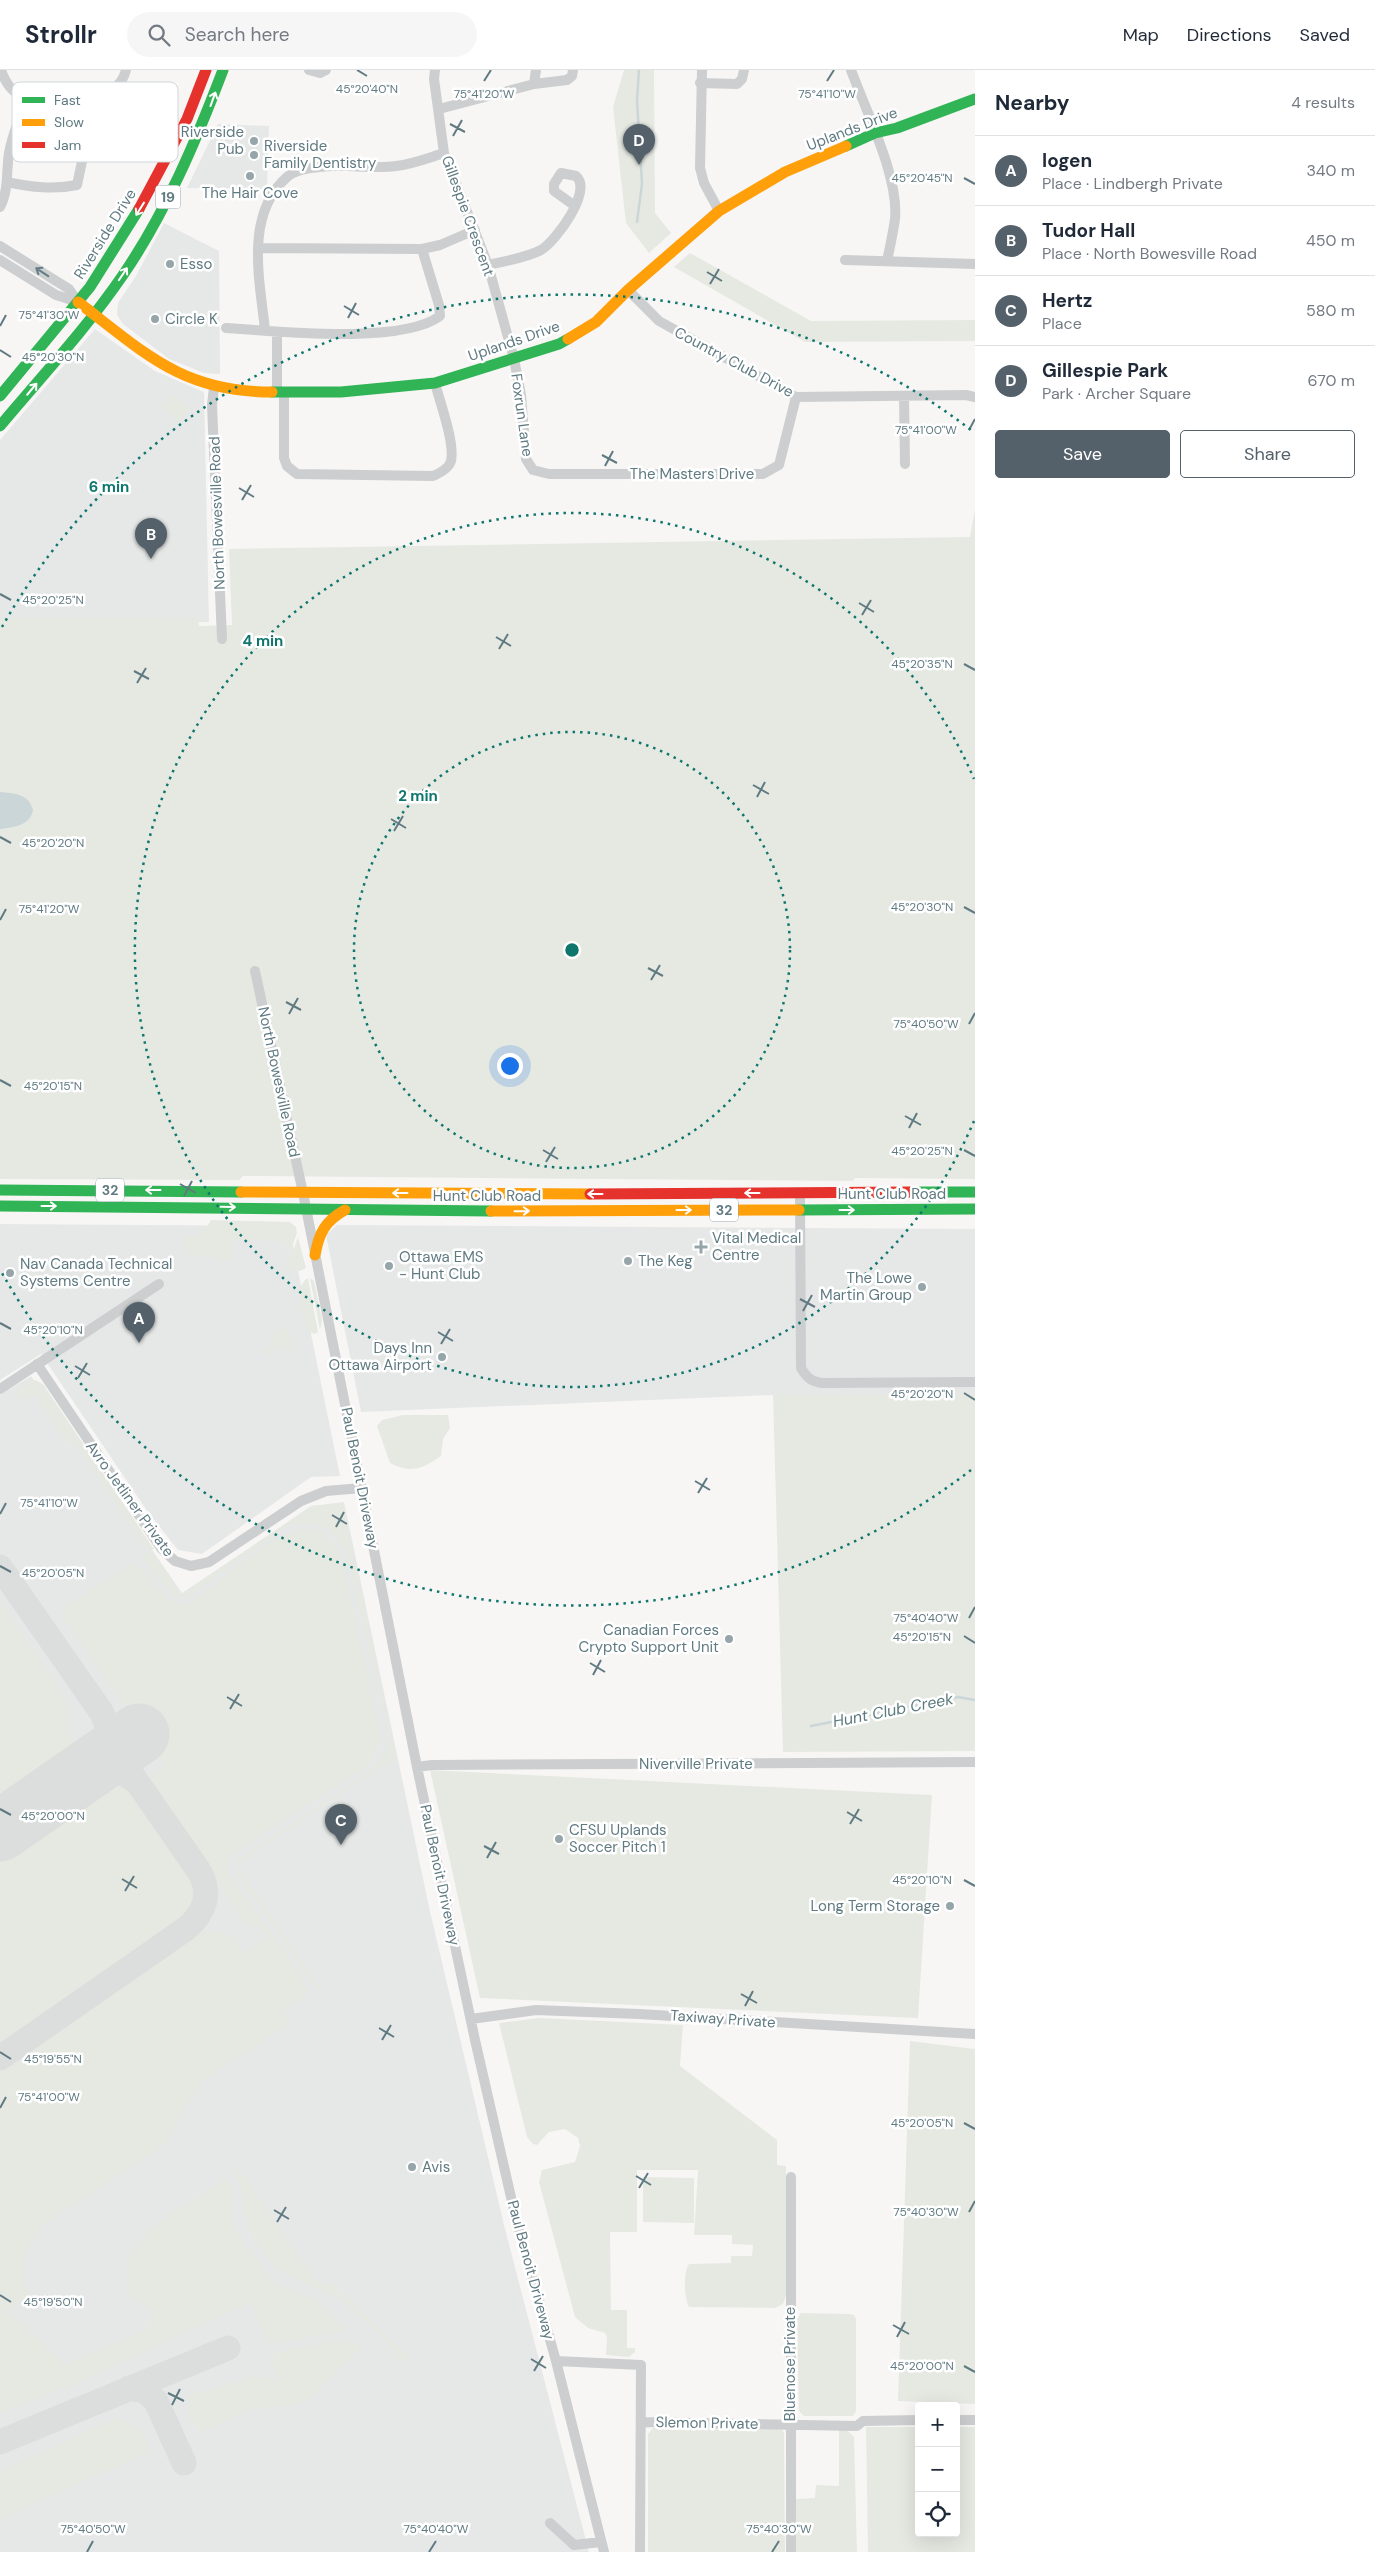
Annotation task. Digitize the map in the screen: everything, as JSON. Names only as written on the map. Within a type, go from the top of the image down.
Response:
[{"type":"main road","name":"Riverside Drive","points":[[178,136],[187,119],[206,70]]},
{"type":"main road","name":"19","points":[[0,426],[94,314],[128,266],[190,155],[223,70]]},
{"type":"main road","name":"Uplands Drive","points":[[78,302],[156,361],[174,372],[214,387],[256,392],[341,392],[434,383],[559,344],[578,334],[596,322],[628,290],[719,211],[785,172],[875,133],[897,128],[975,99]]},
{"type":"main road","name":"Riverside Drive","points":[[0,396],[78,302],[144,202],[165,162]]},
{"type":"main road","name":"Hunt Club Road","points":[[0,1190],[975,1192]]},
{"type":"main road","name":"Hunt Club Road","points":[[0,1206],[306,1208],[346,1210],[975,1209]]},
{"type":"main road","points":[[315,1255],[318,1238],[325,1223],[346,1210]]},
{"type":"street","points":[[2,70],[7,84],[12,88]]},
{"type":"street","points":[[121,82],[126,70]]},
{"type":"street","points":[[309,70],[320,73],[326,70]]},
{"type":"street","name":"Gillespie Crescent","points":[[435,70],[444,153],[488,265],[514,359]]},
{"type":"street","points":[[534,84],[536,70]]},
{"type":"street","points":[[439,109],[534,84],[567,80],[572,76],[573,70]]},
{"type":"street","points":[[702,70],[700,83],[700,168],[704,183],[719,211]]},
{"type":"street","points":[[700,83],[736,84],[742,79],[744,70]]},
{"type":"street","points":[[851,70],[875,133],[892,186],[895,218],[887,261]]},
{"type":"street","points":[[0,206],[4,199],[9,152],[12,142]]},
{"type":"street","points":[[265,330],[258,233],[264,213],[274,193],[288,176],[308,169],[330,166],[395,166],[444,153]]},
{"type":"street","points":[[7,182],[33,187],[62,188],[77,185],[82,162]]},
{"type":"street","points":[[488,265],[535,253],[544,248],[556,236],[575,206]]},
{"type":"street","points":[[258,248],[422,249],[440,245],[475,230]]},
{"type":"street","points":[[0,246],[69,289],[78,302]]},
{"type":"street","points":[[226,328],[265,330],[277,333],[371,333],[431,322],[440,316],[439,305],[422,249]]},
{"type":"street","points":[[0,260],[56,295],[78,302]]},
{"type":"street","points":[[845,260],[975,264]]},
{"type":"street","name":"Country Club Drive","points":[[628,290],[658,321],[796,397],[966,395],[975,397]]},
{"type":"street","points":[[277,333],[284,458],[287,466],[297,474],[433,476],[443,470],[451,461],[450,443],[434,383]]},
{"type":"street","name":"Foxrun Lane","points":[[514,359],[521,395],[526,459],[532,470]]},
{"type":"street","name":"North Bowesville Road","points":[[214,387],[212,404],[222,639]]},
{"type":"street","points":[[904,396],[905,464]]},
{"type":"street","name":"The Masters Drive","points":[[532,470],[549,474],[763,474],[779,465],[796,397]]},
{"type":"street","name":"North Bowesville Road","points":[[255,971],[303,1192]]},
{"type":"street","name":"Paul Benoit Driveway","points":[[303,1192],[417,1767],[471,2019],[516,2219],[556,2361],[602,2547]]},
{"type":"street","points":[[800,1193],[801,1368],[805,1375],[811,1380],[823,1383],[975,1382]]},
{"type":"street","points":[[0,1389],[159,1284]]},
{"type":"street","name":"Avro Jetliner Private","points":[[37,1364],[161,1548],[175,1562],[191,1566],[209,1562],[301,1501],[326,1491],[362,1488]]},
{"type":"street","name":"Niverville Private","points":[[417,1767],[432,1765],[975,1762]]},
{"type":"street","name":"Taxiway Private","points":[[471,2019],[536,2010],[791,2026],[975,2034]]},
{"type":"street","name":"Bluenose Private","points":[[791,2177],[791,2552]]},
{"type":"street","points":[[556,2361],[641,2365],[643,2422],[640,2552]]},
{"type":"street","name":"Slemon Private","points":[[643,2422],[857,2426],[863,2421],[915,2420]]},
{"type":"street","points":[[960,2420],[975,2420]]},
{"type":"street","points":[[550,2523],[574,2544],[602,2547]]},
{"type":"shaded area","points":[[624,70],[654,70],[655,213],[671,233],[649,253],[626,223],[613,107]]},
{"type":"shaded area","points":[[218,124],[269,126],[267,189],[187,188]]},
{"type":"shaded area","points":[[164,223],[219,251],[220,374],[204,373],[169,359],[123,324],[117,315],[118,303],[136,276]]},
{"type":"shaded area","points":[[690,253],[811,321],[975,320],[975,341],[805,342],[674,267]]},
{"type":"shaded area","points":[[95,329],[155,371],[204,392],[209,622],[0,626],[0,440]]},
{"type":"shaded area","points":[[173,395],[190,410],[179,422],[162,407]]},
{"type":"shaded area","points":[[975,509],[975,1179],[855,1178],[853,1181],[243,1176],[239,1180],[0,1179],[0,618],[198,617],[199,626],[232,625],[229,549],[970,537]]},
{"type":"shaded area","points":[[0,792],[20,795],[28,801],[33,810],[25,823],[0,829]]},
{"type":"shaded area","points":[[211,1220],[290,1222],[296,1227],[297,1233],[291,1250],[282,1241],[231,1240],[230,1261],[212,1258],[209,1254],[203,1258],[187,1254],[184,1238],[203,1233]]},
{"type":"shaded area","points":[[0,1224],[289,1226],[340,1476],[311,1477],[202,1554],[178,1550],[148,1512],[41,1354],[0,1380]]},
{"type":"shaded area","points":[[337,1225],[975,1229],[975,1395],[773,1395],[361,1412],[326,1235]]},
{"type":"shaded area","points":[[298,1237],[306,1268],[300,1271],[286,1270]]},
{"type":"shaded area","points":[[308,1278],[318,1332],[315,1334],[308,1332],[300,1303],[301,1288],[303,1282]]},
{"type":"shaded area","points":[[310,1278],[314,1281],[322,1320],[320,1330]]},
{"type":"shaded area","points":[[288,1328],[292,1350],[287,1352],[285,1346],[271,1349],[272,1355],[267,1355],[265,1350],[273,1347],[270,1333]]},
{"type":"shaded area","points":[[31,1376],[182,1593],[312,1506],[344,1502],[429,1907],[504,2225],[589,2552],[0,2552],[0,1395]]},
{"type":"shaded area","points":[[29,1380],[35,1380],[43,1384],[154,1549],[151,1551],[181,1595],[311,1506],[343,1503],[395,1757],[237,1865],[237,1860],[367,1773],[381,1759],[388,1747],[389,1741],[347,1553],[336,1537],[322,1526],[306,1522],[296,1524],[286,1527],[191,1595],[179,1597],[174,1595],[141,1557],[149,1552],[73,1441],[68,1444],[35,1395],[20,1402],[13,1392]]},
{"type":"shaded area","points":[[773,1395],[975,1395],[975,1751],[783,1752]]},
{"type":"shaded area","points":[[403,1415],[448,1415],[450,1428],[443,1439],[441,1456],[417,1469],[405,1468],[390,1463],[377,1426],[382,1420]]},
{"type":"shaded area","points":[[309,1528],[323,1533],[339,1549],[378,1719],[380,1744],[370,1764],[235,1852],[229,1859],[227,1871],[300,1974],[308,1993],[284,2011],[290,2023],[201,2082],[163,2146],[40,2227],[26,2251],[23,2269],[28,2295],[9,2311],[64,2365],[150,2329],[145,2324],[153,2314],[135,2298],[130,2298],[127,2272],[128,2264],[134,2251],[143,2238],[155,2227],[225,2179],[230,2185],[234,2228],[261,2267],[276,2284],[309,2296],[326,2308],[347,2330],[268,2344],[251,2302],[81,2381],[0,2413],[0,2071],[203,1930],[231,1935],[244,1953],[267,1937],[261,1929],[246,1924],[148,1779],[166,1767],[62,1616],[65,1607],[132,1563],[140,1568],[167,1598],[175,1603],[193,1602],[262,1549],[277,1540]]},
{"type":"shaded area","points":[[0,1602],[66,1698],[66,1729],[73,1737],[69,1764],[0,1811]]},
{"type":"shaded area","points":[[430,1770],[932,1795],[918,2018],[480,1998]]},
{"type":"shaded area","points":[[98,1782],[128,1788],[197,1886],[191,1915],[0,2047],[0,1850]]},
{"type":"shaded area","points":[[237,1866],[322,1989],[317,1989],[236,1873]]},
{"type":"shaded area","points":[[539,2018],[683,2025],[680,2066],[777,2140],[777,2165],[786,2166],[786,2295],[783,2304],[775,2308],[689,2307],[685,2285],[689,2264],[731,2263],[731,2256],[752,2256],[753,2245],[732,2244],[732,2235],[694,2235],[698,2170],[637,2170],[637,2232],[610,2232],[611,2310],[627,2310],[627,2348],[635,2348],[635,2352],[629,2357],[606,2355],[607,2337],[605,2333],[588,2328],[575,2317],[539,2182],[542,2170],[575,2162],[580,2146],[578,2138],[565,2129],[549,2132],[537,2145],[533,2144],[527,2137],[499,2023]]},
{"type":"shaded area","points":[[910,2041],[975,2049],[975,2404],[898,2401]]},
{"type":"shaded area","points":[[236,2171],[243,2175],[315,2281],[334,2284],[410,2359],[401,2361],[390,2345],[342,2300],[277,2269],[253,2239],[248,2229],[239,2181],[234,2172]]},
{"type":"shaded area","points":[[643,2177],[694,2178],[694,2223],[643,2222]]},
{"type":"shaded area","points":[[801,2313],[854,2315],[856,2319],[856,2411],[853,2416],[804,2416],[799,2411],[797,2319]]},
{"type":"shaded area","points":[[337,2340],[358,2344],[359,2350],[306,2401],[292,2406],[254,2408],[200,2432],[190,2422],[188,2395],[255,2377],[279,2379],[272,2361],[274,2353]]},
{"type":"shaded area","points":[[115,2419],[128,2423],[138,2429],[146,2439],[149,2452],[0,2519],[0,2472]]},
{"type":"shaded area","points":[[866,2427],[915,2427],[915,2537],[960,2537],[960,2427],[975,2427],[975,2552],[868,2552]]},
{"type":"shaded area","points":[[653,2428],[781,2429],[784,2432],[785,2552],[648,2552],[648,2434]]},
{"type":"shaded area","points":[[839,2430],[847,2430],[854,2437],[857,2552],[796,2552],[796,2499],[815,2498],[816,2485],[839,2486]]},
{"type":"waterway","name":"Hunt Club Creek","points":[[637,222],[642,184],[637,100],[639,70]]},
{"type":"waterway","name":"Hunt Club Creek","points":[[811,1726],[958,1697],[975,1700]]},
{"type":"taxiway","points":[[0,1567],[102,1713],[117,1750],[126,1766],[199,1871],[206,1894],[202,1909],[187,1928],[0,2058]]},
{"type":"taxiway","points":[[10,1826],[71,1783],[96,1771],[115,1770],[127,1775],[138,1783]]},
{"type":"taxiway","points":[[0,2442],[228,2348]]},
{"type":"taxiway","points":[[129,2388],[145,2391],[156,2401],[184,2463]]},
{"type":"runway","points":[[0,1831],[139,1734]]},
{"type":"traffic: fast","points":[[0,426],[94,314],[139,251],[179,175],[223,70]]},
{"type":"traffic: fast","points":[[846,146],[875,133],[897,128],[975,99]]},
{"type":"traffic: fast","points":[[0,396],[90,287],[139,209]]},
{"type":"traffic: fast","points":[[272,392],[341,392],[435,383],[559,344],[568,339]]},
{"type":"traffic: fast","points":[[0,1190],[241,1192]]},
{"type":"traffic: fast","points":[[911,1192],[975,1192]]},
{"type":"traffic: fast","points":[[0,1206],[491,1211]]},
{"type":"traffic: fast","points":[[799,1210],[975,1209]]},
{"type":"traffic: slow","points":[[568,339],[596,322],[628,290],[719,211],[785,172],[846,146]]},
{"type":"traffic: slow","points":[[78,302],[145,353],[189,377],[213,385],[241,390],[272,392]]},
{"type":"traffic: slow","points":[[241,1192],[590,1194]]},
{"type":"traffic: slow","points":[[315,1255],[324,1228],[332,1219],[345,1210]]},
{"type":"traffic: slow","points":[[491,1211],[799,1210]]},
{"type":"traffic: jam","points":[[178,136],[187,119],[206,70]]},
{"type":"traffic: jam","points":[[139,209],[164,162]]},
{"type":"traffic: jam","points":[[590,1194],[911,1192]]},
{"type":"place","name":"Riverside Pub","points":[[254,141]]},
{"type":"place","name":"Riverside Family Dentistry","points":[[254,155]]},
{"type":"place","name":"Gillespie Park","points":[[639,165]]},
{"type":"place","name":"The Hair Cove","points":[[250,176]]},
{"type":"place","name":"Esso","points":[[170,264]]},
{"type":"place","name":"Circle K","points":[[155,319]]},
{"type":"place","name":"Tudor Hall","points":[[151,559]]},
{"type":"place","name":"Vital Medical Centre","points":[[701,1247]]},
{"type":"place","name":"The Keg","points":[[628,1261]]},
{"type":"place","name":"Ottawa EMS - Hunt Club","points":[[389,1266]]},
{"type":"place","name":"Nav Canada Technical Systems Centre","points":[[10,1273]]},
{"type":"place","name":"The Lowe Martin Group","points":[[922,1287]]},
{"type":"place","name":"Iogen","points":[[139,1343]]},
{"type":"place","name":"Days Inn Ottawa Airport","points":[[442,1357]]},
{"type":"place","name":"Canadian Forces Crypto Support Unit","points":[[729,1639]]},
{"type":"place","name":"CFSU Uplands Soccer Pitch 1","points":[[559,1839]]},
{"type":"place","name":"Hertz","points":[[341,1845]]},
{"type":"place","name":"Long Term Storage","points":[[950,1906]]},
{"type":"place","name":"Avis","points":[[412,2167]]}]
